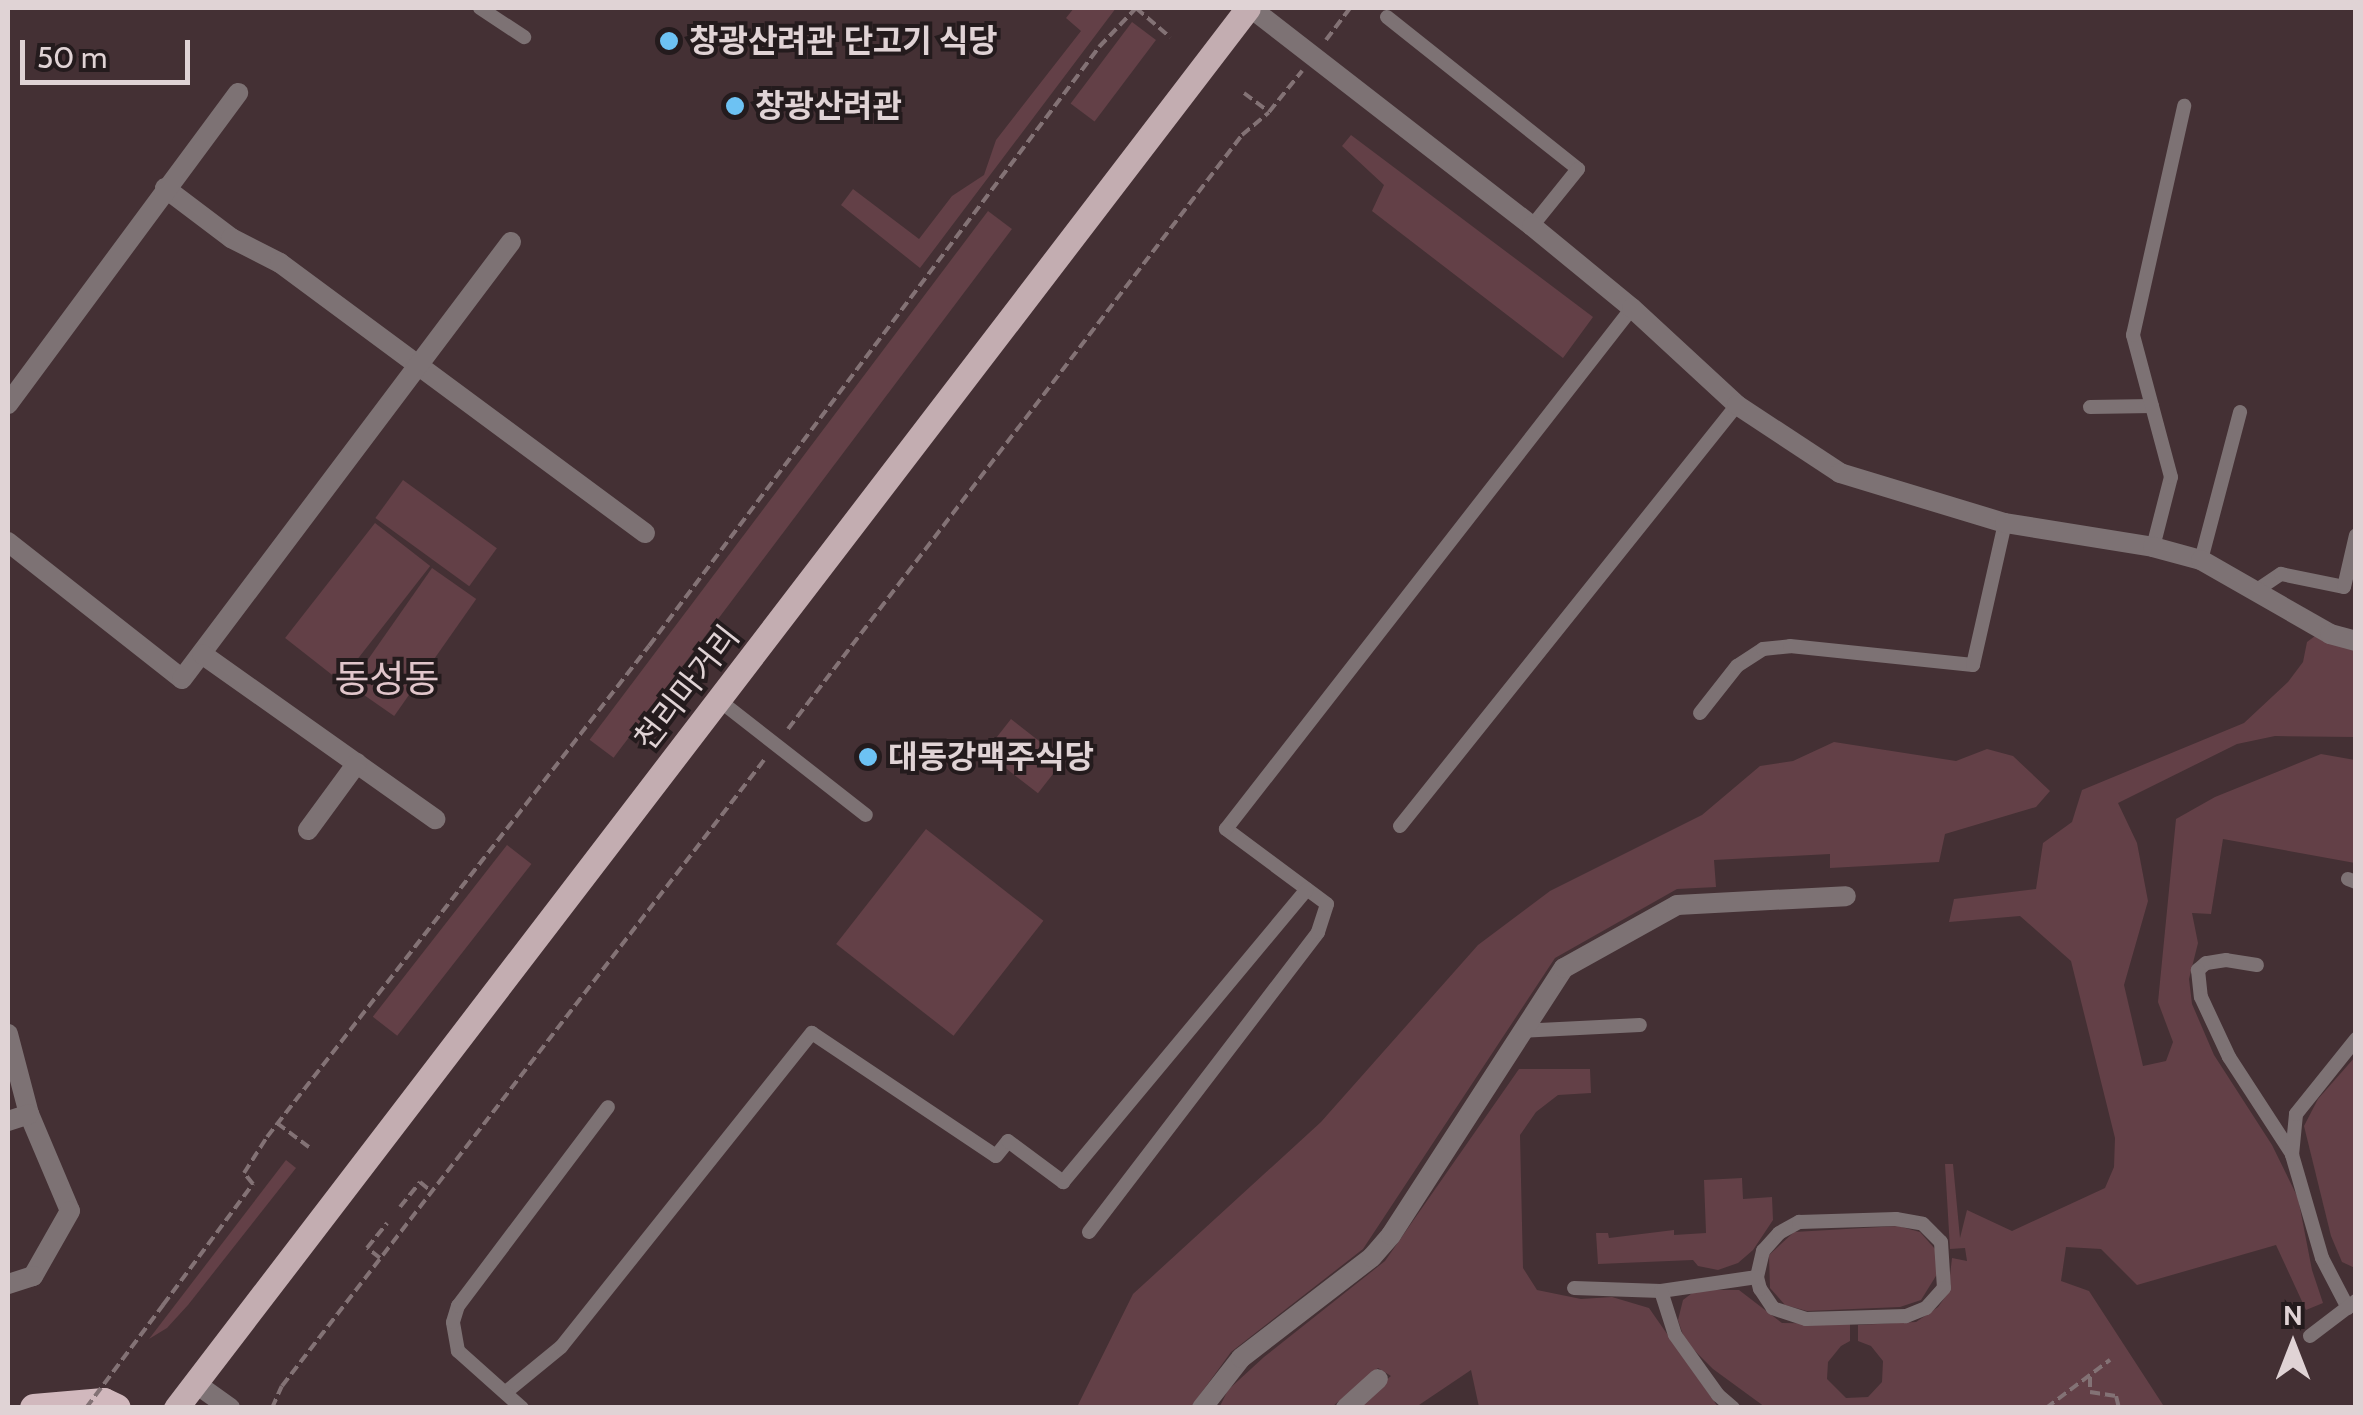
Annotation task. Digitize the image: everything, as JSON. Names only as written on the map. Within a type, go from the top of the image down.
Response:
[{"type":"highway","points":[[34,1408],[104,1402],[117,1408]]},
{"type":"main road","name":"천리마거리","points":[[176,1408],[538,930],[720,701],[1249,8]]},
{"type":"street","points":[[1249,8],[1532,226],[1632,308],[1738,406],[1840,473],[2005,523],[2153,547],[2201,560],[2330,634],[2356,641]]},
{"type":"street","points":[[8,404],[238,94]]},
{"type":"street","points":[[165,188],[232,238],[280,263],[646,534]]},
{"type":"street","points":[[8,542],[182,678],[511,242]]},
{"type":"street","points":[[202,654],[435,819]]},
{"type":"street","points":[[308,830],[357,764]]},
{"type":"street","points":[[1202,1408],[1241,1358],[1372,1257],[1392,1234],[1564,968],[1677,905],[1846,896]]},
{"type":"street","points":[[8,1034],[29,1114],[70,1211],[33,1276],[8,1284]]},
{"type":"street","points":[[8,1120],[29,1114]]},
{"type":"street","points":[[1346,1408],[1378,1379]]},
{"type":"street","points":[[195,1383],[230,1408]]},
{"type":"lane","points":[[480,8],[524,37]]},
{"type":"lane","points":[[1387,16],[1578,169],[1532,226]]},
{"type":"lane","points":[[2153,547],[2171,477],[2133,335],[2184,106]]},
{"type":"lane","points":[[1089,1232],[1318,932],[1327,904],[1226,829],[1632,308]]},
{"type":"lane","points":[[1400,826],[1738,406]]},
{"type":"lane","points":[[2090,406],[2152,406]]},
{"type":"lane","points":[[2201,560],[2240,412]]},
{"type":"lane","points":[[1700,713],[1738,666],[1763,650],[1790,646],[1973,664],[2005,523]]},
{"type":"lane","points":[[2258,590],[2281,574],[2350,588],[2356,535]]},
{"type":"lane","points":[[720,701],[866,814]]},
{"type":"lane","points":[[506,1392],[562,1347],[812,1033],[996,1156],[1008,1141],[1063,1182],[1307,889]]},
{"type":"lane","points":[[2257,965],[2226,960],[2206,964],[2198,970],[2201,998],[2229,1057],[2292,1155],[2322,1258],[2352,1304],[2310,1336]]},
{"type":"lane","points":[[1520,1031],[1640,1025]]},
{"type":"lane","points":[[2292,1155],[2296,1114],[2356,1039]]},
{"type":"lane","points":[[522,1408],[458,1351],[453,1335],[458,1306],[608,1107]]},
{"type":"lane","points":[[1896,1219],[1923,1224],[1941,1242],[1946,1266],[1944,1288],[1926,1308],[1906,1316],[1806,1319],[1772,1308],[1756,1276],[1763,1251],[1779,1233],[1798,1222],[1896,1219]]},
{"type":"lane","points":[[1574,1288],[1661,1291],[1756,1276]]},
{"type":"lane","points":[[1661,1291],[1675,1334],[1718,1395],[1733,1408]]},
{"type":"path","points":[[86,1408],[253,1184],[244,1173],[277,1123],[649,646],[1099,47],[1136,8],[1170,36]]},
{"type":"path","points":[[272,1408],[282,1386],[1242,135],[1270,112],[1350,8]]},
{"type":"path","points":[[1244,93],[1270,112]]},
{"type":"path","points":[[277,1123],[310,1147]]},
{"type":"path","points":[[400,1207],[420,1182],[432,1192]]},
{"type":"path","points":[[380,1258],[367,1248],[388,1223]]},
{"type":"path","points":[[2046,1408],[2110,1360]]},
{"type":"path","points":[[2090,1377],[2090,1392],[2116,1396],[2119,1408]]},
{"type":"shaded area","points":[[1074,8],[1116,8],[920,268],[841,205],[853,189],[919,239],[952,196],[984,175],[996,140],[1081,31],[1066,18]]},
{"type":"shaded area","points":[[1132,22],[1156,40],[1095,122],[1071,103]]},
{"type":"shaded area","points":[[1351,135],[1593,317],[1563,358],[1372,211],[1384,185],[1342,146]]},
{"type":"shaded area","points":[[988,211],[1012,229],[614,758],[590,740]]},
{"type":"shaded area","points":[[403,480],[497,548],[469,586],[375,518]]},
{"type":"shaded area","points":[[375,523],[430,566],[340,681],[285,638]]},
{"type":"shaded area","points":[[432,568],[476,599],[394,716],[350,685]]},
{"type":"shaded area","points":[[2319,633],[2355,650],[2355,737],[2275,736],[2237,744],[2118,803],[2137,843],[2148,901],[2124,985],[2143,1066],[2166,1061],[2173,1042],[2158,1002],[2176,819],[2215,797],[2321,754],[2355,760],[2355,863],[2223,839],[2211,914],[2192,913],[2198,943],[2189,979],[2192,1004],[2214,1055],[2272,1145],[2298,1198],[2312,1270],[2323,1303],[2306,1310],[2276,1245],[2137,1285],[2101,1249],[2066,1247],[2061,1281],[2089,1291],[2165,1408],[1765,1407],[1713,1369],[1685,1341],[1678,1320],[1683,1300],[1696,1290],[1739,1290],[1782,1323],[1850,1324],[1850,1341],[1828,1362],[1827,1379],[1846,1398],[1868,1397],[1882,1382],[1883,1361],[1871,1346],[1858,1341],[1858,1325],[1916,1322],[1938,1307],[1948,1293],[1952,1258],[1967,1261],[1965,1248],[1950,1249],[1945,1164],[1953,1164],[1960,1238],[1967,1210],[2012,1231],[2105,1188],[2114,1167],[2115,1138],[2071,961],[2020,916],[1949,922],[1954,899],[2036,889],[2043,843],[2072,822],[2082,790],[2244,723],[2288,682],[2303,662],[2307,642]]},
{"type":"shaded area","points":[[1011,719],[1064,760],[1038,793],[985,752]]},
{"type":"shaded area","points":[[1834,742],[1956,761],[1987,749],[2013,756],[2050,791],[2036,807],[1945,834],[1939,862],[1830,868],[1830,854],[1714,860],[1716,887],[1677,889],[1555,958],[1363,1249],[1231,1352],[1191,1407],[1077,1407],[1133,1294],[1321,1122],[1478,945],[1550,891],[1702,815],[1760,766],[1793,761]]},
{"type":"shaded area","points":[[926,829],[1043,921],[954,1036],[836,944]]},
{"type":"shaded area","points":[[507,845],[531,864],[397,1036],[373,1017]]},
{"type":"shaded area","points":[[2355,1057],[2355,1268],[2342,1262],[2331,1236],[2304,1126],[2318,1099]]},
{"type":"shaded area","points":[[1519,1069],[1590,1069],[1591,1093],[1558,1095],[1536,1112],[1520,1135],[1523,1268],[1537,1290],[1581,1299],[1612,1297],[1649,1308],[1718,1407],[1479,1407],[1471,1370],[1416,1407],[1355,1407],[1391,1376],[1378,1368],[1332,1407],[1219,1408],[1228,1390],[1264,1357],[1385,1261]]},
{"type":"shaded area","points":[[286,1160],[296,1168],[188,1305],[167,1328],[149,1339]]},
{"type":"shaded area","points":[[1742,1178],[1743,1199],[1772,1197],[1773,1220],[1753,1250],[1738,1263],[1718,1270],[1698,1266],[1693,1260],[1598,1264],[1596,1233],[1608,1233],[1609,1238],[1674,1230],[1674,1235],[1706,1233],[1704,1180]]},
{"type":"shaded area","points":[[1898,1226],[1920,1232],[1935,1249],[1939,1271],[1921,1300],[1900,1307],[1807,1311],[1785,1305],[1770,1288],[1769,1255],[1794,1232]]},
{"type":"place","name":"창광산려관 단고기 식당","points":[[669,41]]},
{"type":"place","name":"창광산려관","points":[[735,106]]},
{"type":"place","name":"대동강맥주식당","points":[[868,757]]},
{"type":"district","name":"동성동","points":[[387,679]]}]
